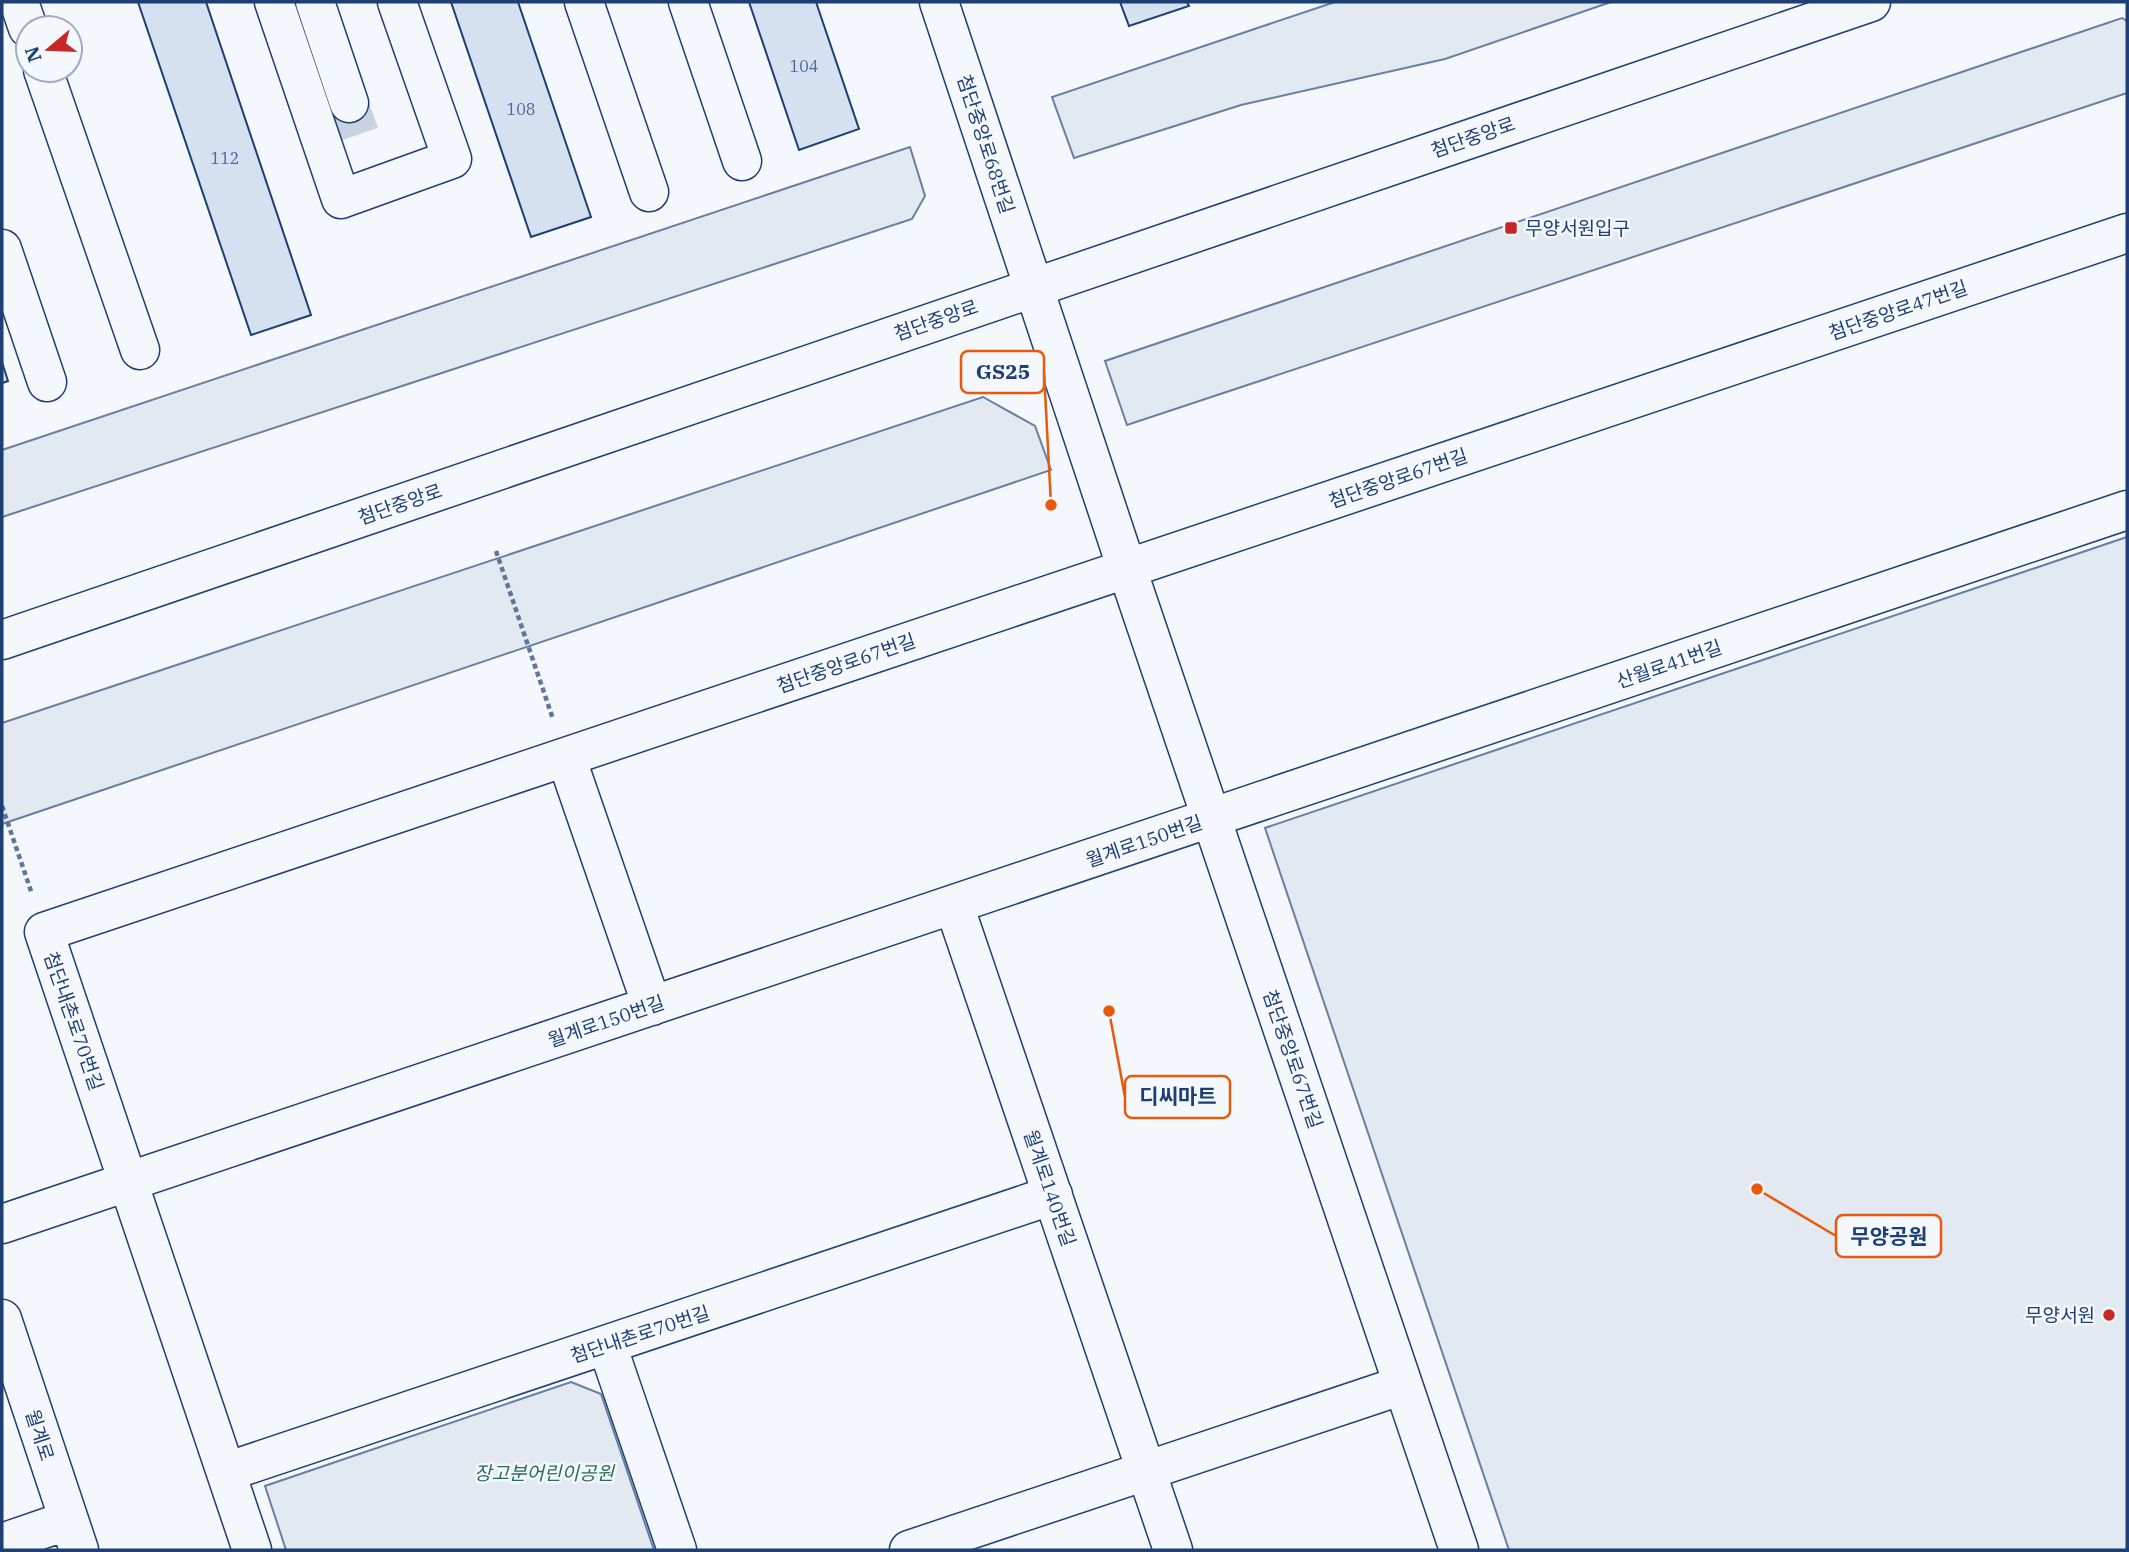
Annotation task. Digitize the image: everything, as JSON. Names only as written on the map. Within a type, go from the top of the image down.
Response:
[{"type":"street","points":[[274,2],[341,199],[452,159],[397,2]]},
{"type":"street","points":[[315,2],[349,103]]},
{"type":"street","points":[[584,2],[649,192]]},
{"type":"street","points":[[688,2],[742,161]]},
{"type":"street","name":"첨단중앙로68번길","points":[[939,2],[1033,287]]},
{"type":"street","name":"첨단중앙로","points":[[2,640],[1871,2]]},
{"type":"street","points":[[48,84],[140,350]]},
{"type":"street","name":"첨단중앙로47번길","points":[[1669,387],[2127,233]]},
{"type":"street","points":[[2,249],[47,382]]},
{"type":"street","name":"첨단중앙로67번길","points":[[1033,287],[1459,1550]]},
{"type":"street","name":"첨단중앙로67번길","points":[[566,757],[1669,387]]},
{"type":"street","name":"산월로41번길","points":[[1211,818],[2127,510]]},
{"type":"street","points":[[566,757],[652,1006]]},
{"type":"street","name":"첨단내촌로70번길","points":[[252,1550],[44,932],[566,757]]},
{"type":"street","name":"월계로150번길","points":[[2,1224],[1211,818]]},
{"type":"street","name":"월계로140번길","points":[[954,905],[1173,1550]]},
{"type":"street","name":"첨단내촌로70번길","points":[[226,1472],[1053,1195]]},
{"type":"street","name":"월계로","points":[[2,1319],[74,1535]]},
{"type":"street","points":[[607,1345],[677,1550]]},
{"type":"street","points":[[909,1550],[1403,1385]]},
{"type":"street","points":[[2,1543],[74,1535]]},
{"type":"path","points":[[496,551],[566,757]]},
{"type":"path","points":[[2,806],[44,932]]},
{"type":"green space","points":[[1335,2],[1611,2],[1445,59],[1241,105],[1074,158],[1052,97]]},
{"type":"green space","points":[[2122,18],[2127,21],[2127,93],[1127,425],[1105,361]]},
{"type":"green space","points":[[910,147],[925,196],[912,219],[2,517],[2,450]]},
{"type":"green space","points":[[983,397],[1035,426],[1051,470],[2,824],[2,723]]},
{"type":"green space","points":[[2127,537],[2127,1550],[1509,1550],[1265,828]]},
{"type":"green space","name":"장고분어린이공원","points":[[571,1382],[601,1394],[654,1550],[286,1550],[265,1486]]},
{"type":"building","points":[[138,2],[206,2],[311,315],[251,335]]},
{"type":"building","points":[[451,2],[518,2],[591,217],[531,237]]},
{"type":"building","points":[[749,2],[816,2],[859,129],[799,150]]},
{"type":"building","points":[[1120,2],[1187,2],[1189,6],[1129,26]]},
{"type":"building","points":[[2,362],[8,381],[2,383]]},
{"type":"tunnel","points":[[349,103],[360,134]]},
{"type":"place","name":"무양서원입구","points":[[1511,228]]},
{"type":"place","name":"GS25","points":[[1051,505]]},
{"type":"place","name":"디씨마트","points":[[1109,1011]]},
{"type":"place","name":"무양공원","points":[[1757,1189]]},
{"type":"place","name":"무양서원","points":[[2109,1315]]}]
